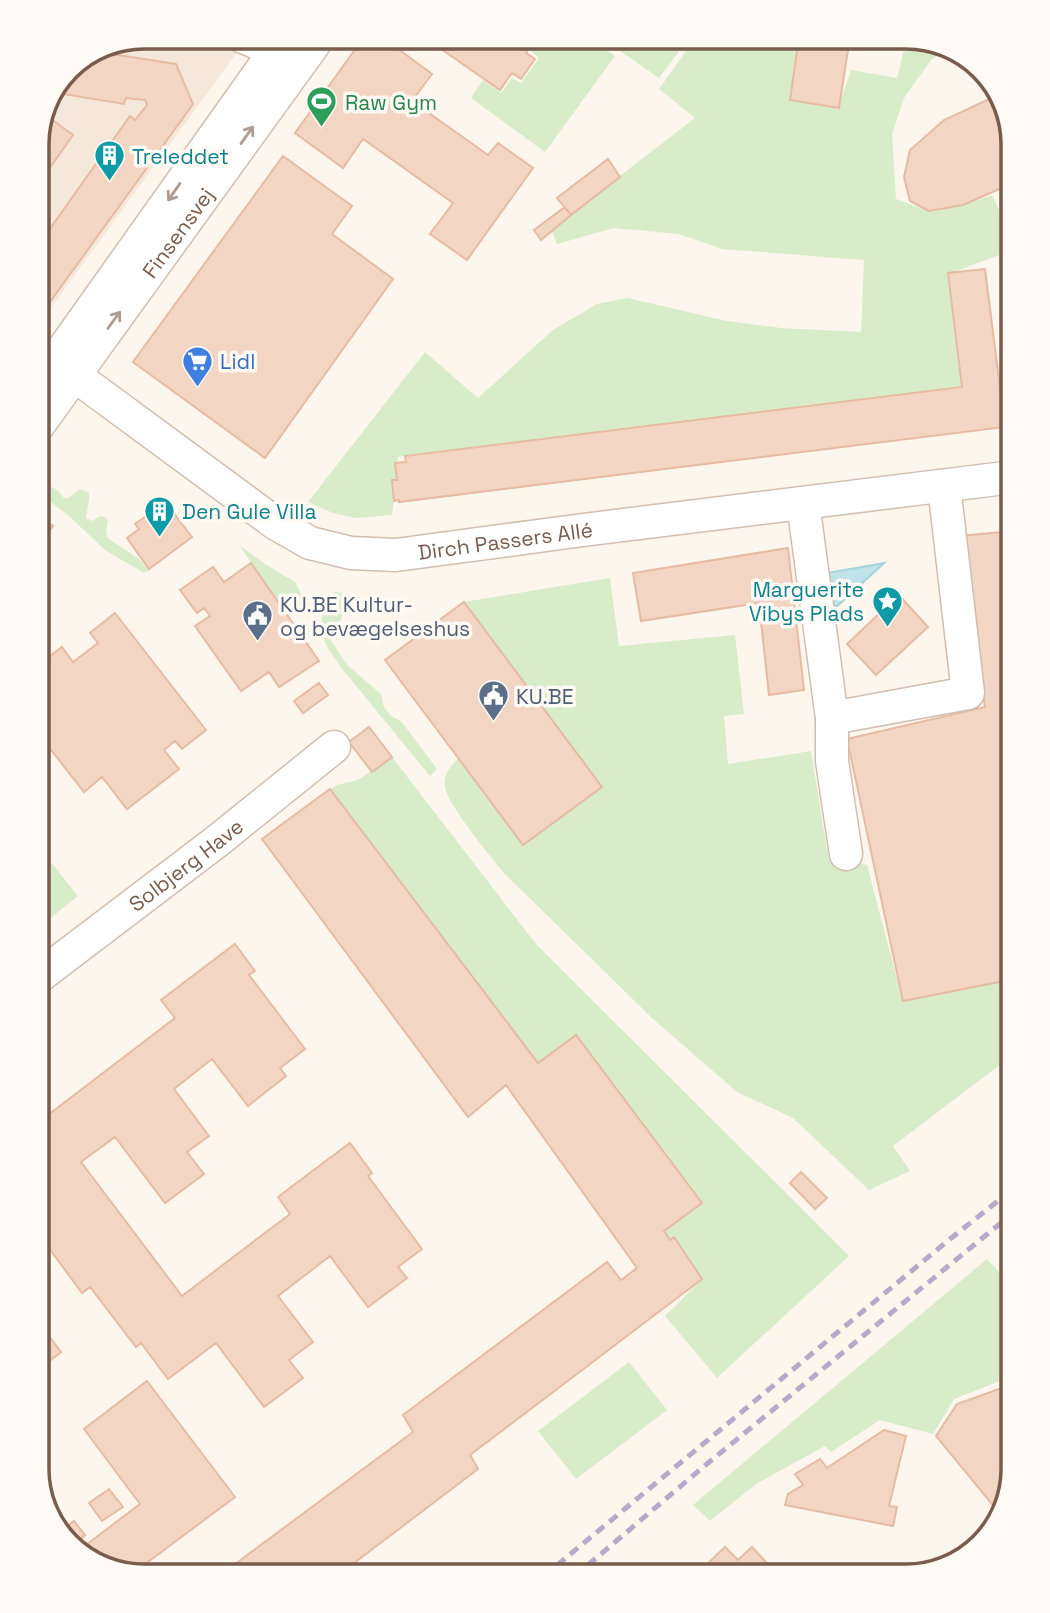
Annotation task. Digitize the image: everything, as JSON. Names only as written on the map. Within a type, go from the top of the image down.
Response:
[{"type":"street","name":"Finsensvej","points":[[49,392],[55,374],[286,51]]},
{"type":"street","name":"Dirch Passers Allé","points":[[55,374],[275,523],[310,543],[351,553],[396,555],[1001,479]]},
{"type":"street","points":[[832,718],[968,693],[944,486]]},
{"type":"street","points":[[803,503],[832,718],[832,761],[846,854]]},
{"type":"street","name":"Solbjerg Have","points":[[49,969],[216,842],[334,747]]},
{"type":"shaded area","points":[[239,49],[49,311],[49,138],[52,120],[65,91],[91,65],[126,51]]},
{"type":"green space","points":[[605,49],[615,56],[545,152],[471,98],[483,80],[501,93],[512,78],[521,83],[539,58],[531,51]]},
{"type":"green space","points":[[617,49],[681,49],[659,78]]},
{"type":"green space","points":[[687,49],[797,49],[790,100],[838,108],[851,70],[897,78],[904,49],[938,55],[904,98],[892,134],[896,199],[929,211],[963,205],[992,195],[1001,214],[1001,254],[948,274],[962,387],[398,457],[392,515],[356,518],[333,513],[308,502],[425,352],[478,398],[553,330],[597,304],[628,298],[727,321],[781,328],[861,332],[864,260],[722,249],[679,234],[614,228],[557,244],[551,229],[695,118],[659,89]]},
{"type":"green space","points":[[52,487],[64,498],[80,489],[89,493],[86,518],[92,521],[100,516],[105,517],[108,520],[108,538],[139,559],[149,570],[144,573],[105,550],[49,501],[49,490]]},
{"type":"green space","points":[[240,546],[295,582],[304,604],[296,610],[284,611]]},
{"type":"green space","points":[[610,578],[619,646],[735,635],[744,714],[724,716],[728,764],[811,751],[828,856],[867,865],[903,1001],[998,982],[1001,979],[1001,1064],[893,1146],[910,1171],[869,1190],[793,1118],[737,1092],[652,1018],[504,873],[470,830],[453,805],[445,787],[446,775],[458,758],[523,845],[602,787],[464,602]]},
{"type":"green space","points":[[335,591],[344,594],[342,618],[337,627],[326,634],[322,617]]},
{"type":"green space","points":[[323,637],[330,639],[347,665],[381,694],[384,707],[391,716],[401,721],[437,769],[430,776],[343,670]]},
{"type":"green space","points":[[392,757],[536,944],[849,1256],[717,1378],[665,1316],[702,1279],[675,1237],[670,1240],[664,1231],[702,1202],[576,1035],[538,1063],[330,789],[358,780]]},
{"type":"green space","points":[[49,860],[78,896],[49,919]]},
{"type":"green space","points":[[987,1259],[1001,1274],[1001,1381],[954,1399],[933,1434],[880,1420],[831,1452],[825,1446],[756,1484],[710,1521],[693,1505]]},
{"type":"green space","points":[[629,1362],[667,1410],[576,1479],[538,1431]]},
{"type":"water","points":[[884,563],[835,608],[827,573]]},
{"type":"building","points":[[355,49],[398,49],[432,74],[412,101],[488,155],[498,143],[533,168],[467,260],[430,234],[453,203],[363,139],[343,168],[295,133]]},
{"type":"building","points":[[441,49],[529,49],[526,53],[535,59],[521,79],[512,73],[500,90]]},
{"type":"building","points":[[797,49],[848,49],[839,108],[790,100]]},
{"type":"building","name":"Treleddet","points":[[114,54],[176,64],[193,104],[49,303],[49,230],[130,116],[135,120],[147,105],[145,100],[126,98],[124,104],[63,94],[91,65]]},
{"type":"building","points":[[989,99],[1000,132],[1001,188],[963,205],[929,211],[910,201],[904,177],[910,150],[944,120]]},
{"type":"building","points":[[52,120],[73,135],[49,169]]},
{"type":"building","points":[[283,156],[352,206],[332,234],[393,279],[265,458],[133,362]]},
{"type":"building","points":[[608,159],[620,177],[571,215],[557,198]]},
{"type":"building","points":[[565,207],[571,215],[541,240],[534,230]]},
{"type":"building","points":[[985,269],[1001,395],[1001,427],[394,501],[392,480],[397,480],[395,463],[406,462],[405,456],[962,387],[948,273]]},
{"type":"building","name":"Den Gule Villa","points":[[169,507],[192,537],[149,569],[127,538],[139,529],[135,524],[152,512],[155,517]]},
{"type":"building","points":[[1001,532],[1001,980],[903,1001],[847,739],[985,707],[959,536]]},
{"type":"building","points":[[788,548],[804,690],[769,695],[759,603],[641,621],[633,573]]},
{"type":"building","name":"KU.BE Kultur- og bevægelseshus","points":[[251,563],[319,661],[279,687],[269,672],[241,691],[195,626],[210,616],[204,608],[197,613],[180,590],[213,567],[224,582]]},
{"type":"building","points":[[899,595],[928,627],[876,675],[847,644]]},
{"type":"building","name":"KU.BE","points":[[464,602],[602,787],[523,845],[385,660]]},
{"type":"building","points":[[115,613],[206,730],[182,749],[175,741],[164,750],[179,769],[127,809],[102,777],[84,792],[49,747],[49,657],[62,647],[73,662],[98,643],[90,633]]},
{"type":"building","points":[[319,683],[328,695],[303,713],[294,701]]},
{"type":"building","points":[[369,727],[392,757],[372,772],[349,742]]},
{"type":"building","points":[[330,789],[538,1063],[576,1035],[702,1203],[664,1231],[670,1240],[674,1237],[702,1279],[470,1455],[478,1469],[353,1564],[235,1564],[413,1432],[403,1415],[607,1262],[621,1280],[637,1268],[506,1085],[468,1117],[262,839]]},
{"type":"building","points":[[235,944],[255,971],[249,975],[305,1049],[280,1068],[286,1076],[248,1106],[212,1059],[174,1089],[209,1136],[187,1152],[204,1174],[165,1203],[115,1137],[81,1162],[182,1296],[290,1214],[278,1197],[350,1143],[372,1173],[368,1176],[422,1249],[398,1267],[407,1278],[368,1307],[330,1256],[278,1296],[313,1342],[289,1360],[303,1378],[264,1407],[216,1343],[168,1379],[141,1343],[136,1347],[90,1287],[82,1293],[49,1248],[49,1114],[175,1018],[161,1000]]},
{"type":"building","points":[[801,1172],[827,1198],[815,1209],[790,1183]]},
{"type":"building","points":[[49,1336],[61,1352],[49,1362]]},
{"type":"building","points":[[147,1381],[235,1497],[145,1564],[126,1562],[102,1554],[87,1544],[140,1504],[84,1429]]},
{"type":"building","points":[[1001,1388],[1001,1469],[993,1506],[936,1436],[957,1404]]},
{"type":"building","points":[[884,1430],[906,1436],[889,1506],[897,1507],[893,1526],[785,1505],[788,1494],[803,1485],[795,1474],[820,1459],[827,1468]]},
{"type":"building","points":[[109,1489],[123,1507],[102,1521],[89,1503]]},
{"type":"building","points":[[74,1521],[85,1535],[80,1539],[68,1526]]},
{"type":"building","points":[[725,1547],[738,1560],[752,1547],[768,1564],[707,1564]]},
{"type":"railway","points":[[558,1564],[1001,1199]]},
{"type":"railway","points":[[589,1564],[1001,1223]]},
{"type":"place","name":"Raw Gym","points":[[322,129]]},
{"type":"place","name":"Treleddet","points":[[109,183]]},
{"type":"place","name":"Lidl","points":[[197,388]]},
{"type":"place","name":"Den Gule Villa","points":[[159,538]]},
{"type":"place","name":"Marguerite Vibys Plads","points":[[887,628]]},
{"type":"place","name":"KU.BE Kultur- og bevægelseshus","points":[[257,643]]},
{"type":"place","name":"KU.BE","points":[[493,723]]}]
